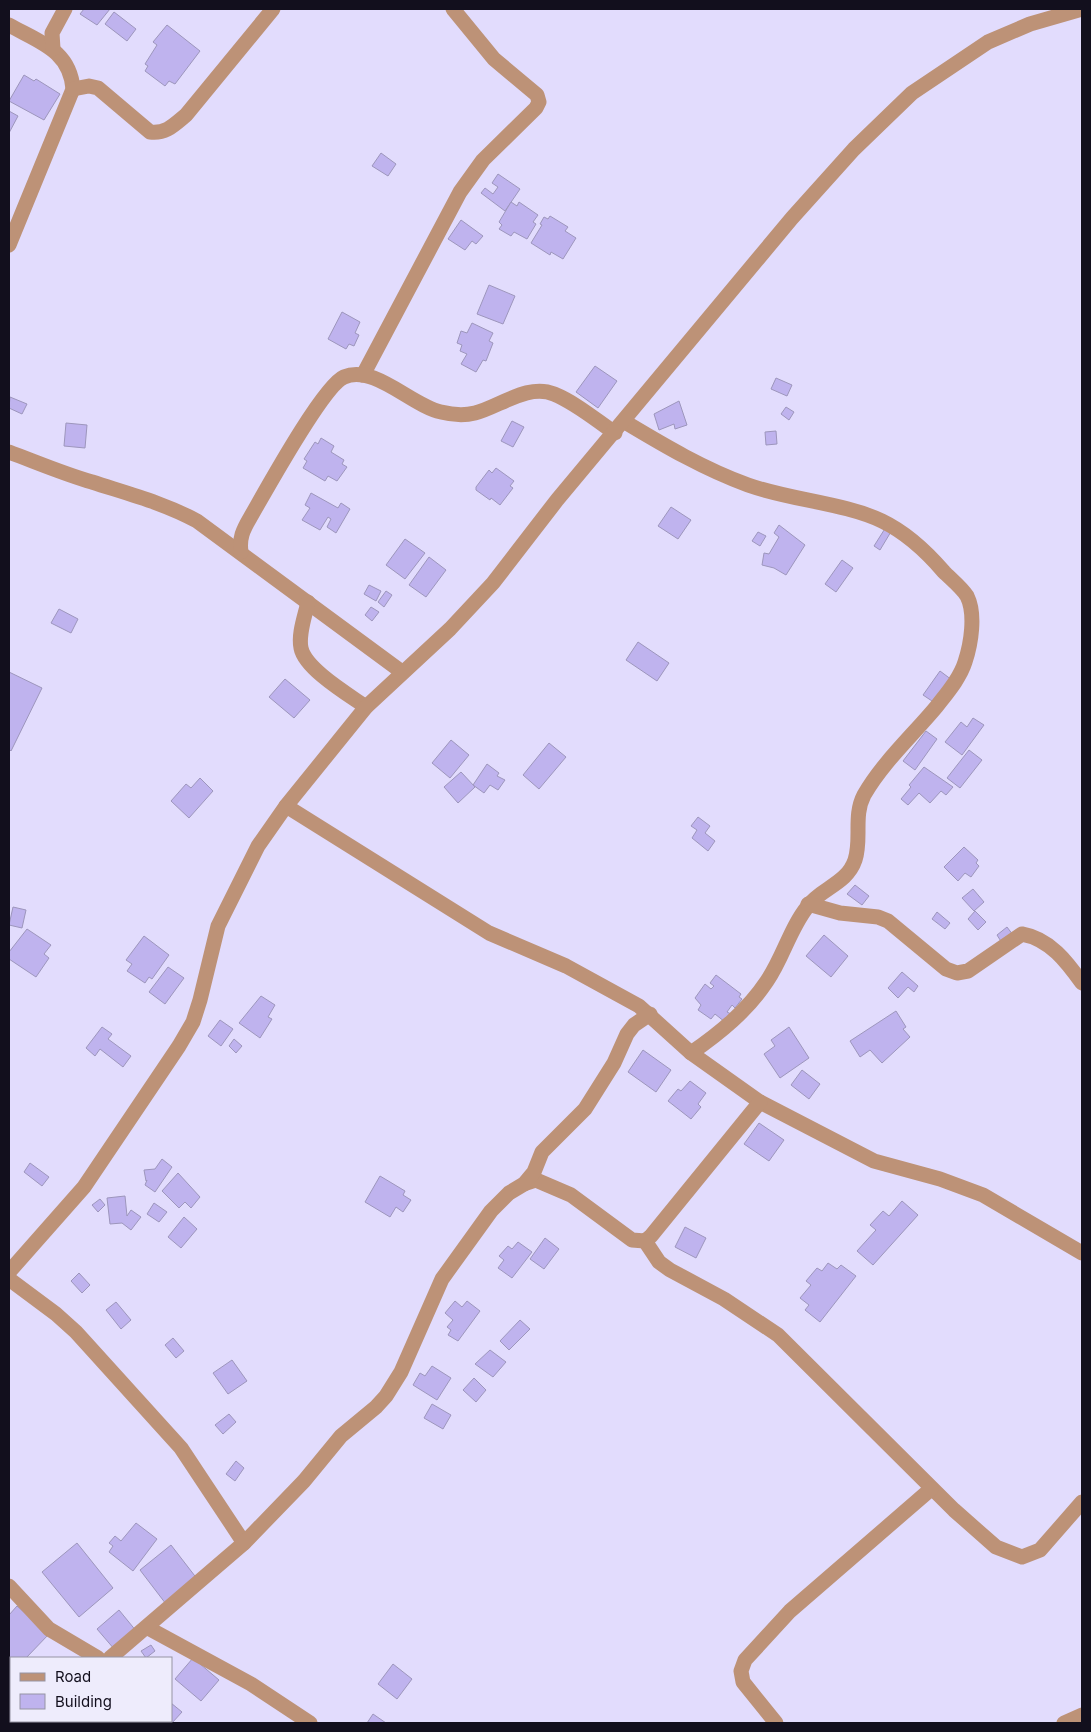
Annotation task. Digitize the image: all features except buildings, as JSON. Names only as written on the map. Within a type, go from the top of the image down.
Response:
[{"type":"street","points":[[53,49],[52,33],[65,9]]},
{"type":"street","points":[[73,89],[89,86],[98,88],[150,132],[158,133],[169,129],[186,114],[273,9]]},
{"type":"street","points":[[363,375],[460,192],[482,160],[536,108],[539,102],[537,95],[494,59],[453,9]]},
{"type":"street","points":[[9,1272],[84,1187],[179,1046],[193,1022],[218,926],[258,846],[286,806],[366,707],[450,629],[493,583],[557,500],[620,427],[780,233],[854,149],[912,93],[988,42],[1030,24],[1082,10]]},
{"type":"street","points":[[9,25],[53,49],[72,74],[73,89],[9,245]]},
{"type":"street","points":[[240,552],[239,541],[242,532],[332,384],[345,376],[363,375],[380,380],[435,411],[456,416],[476,413],[522,395],[540,391],[553,393],[722,475],[760,489],[880,520],[920,546],[967,597],[971,617],[971,638],[965,664],[949,691],[880,773],[865,794],[857,818],[857,850],[850,870],[837,884],[808,904],[768,980],[746,1009],[716,1036],[691,1053]]},
{"type":"street","points":[[9,452],[90,482],[143,497],[177,510],[240,552],[402,672]]},
{"type":"street","points":[[308,602],[301,635],[301,649],[308,661],[330,681],[366,707]]},
{"type":"street","points":[[286,806],[489,933],[600,983],[650,1014],[691,1053],[760,1102],[874,1161],[940,1179],[983,1194],[1082,1253]]},
{"type":"street","points":[[808,904],[840,913],[878,917],[888,921],[946,969],[957,973],[973,968],[1002,946],[1022,934],[1036,937],[1055,950],[1082,983]]},
{"type":"street","points":[[524,1184],[534,1172],[542,1152],[585,1109],[614,1063],[629,1031],[650,1014]]},
{"type":"street","points":[[111,1657],[148,1628],[244,1543],[304,1481],[341,1436],[376,1407],[386,1396],[401,1372],[442,1279],[491,1211],[508,1194],[524,1184],[536,1180],[571,1195],[632,1240],[645,1241],[760,1102]]},
{"type":"street","points":[[645,1241],[659,1262],[670,1270],[724,1299],[778,1335],[932,1489],[996,1547],[1022,1557],[1040,1550],[1082,1502]]},
{"type":"street","points":[[9,1279],[56,1314],[76,1332],[180,1448],[244,1543]]},
{"type":"street","points":[[776,1723],[743,1682],[740,1671],[745,1660],[790,1611],[932,1489]]},
{"type":"street","points":[[9,1586],[49,1628],[96,1657]]},
{"type":"street","points":[[148,1628],[251,1684],[310,1723]]},
{"type":"street","points":[[1064,1723],[1082,1715]]}]
